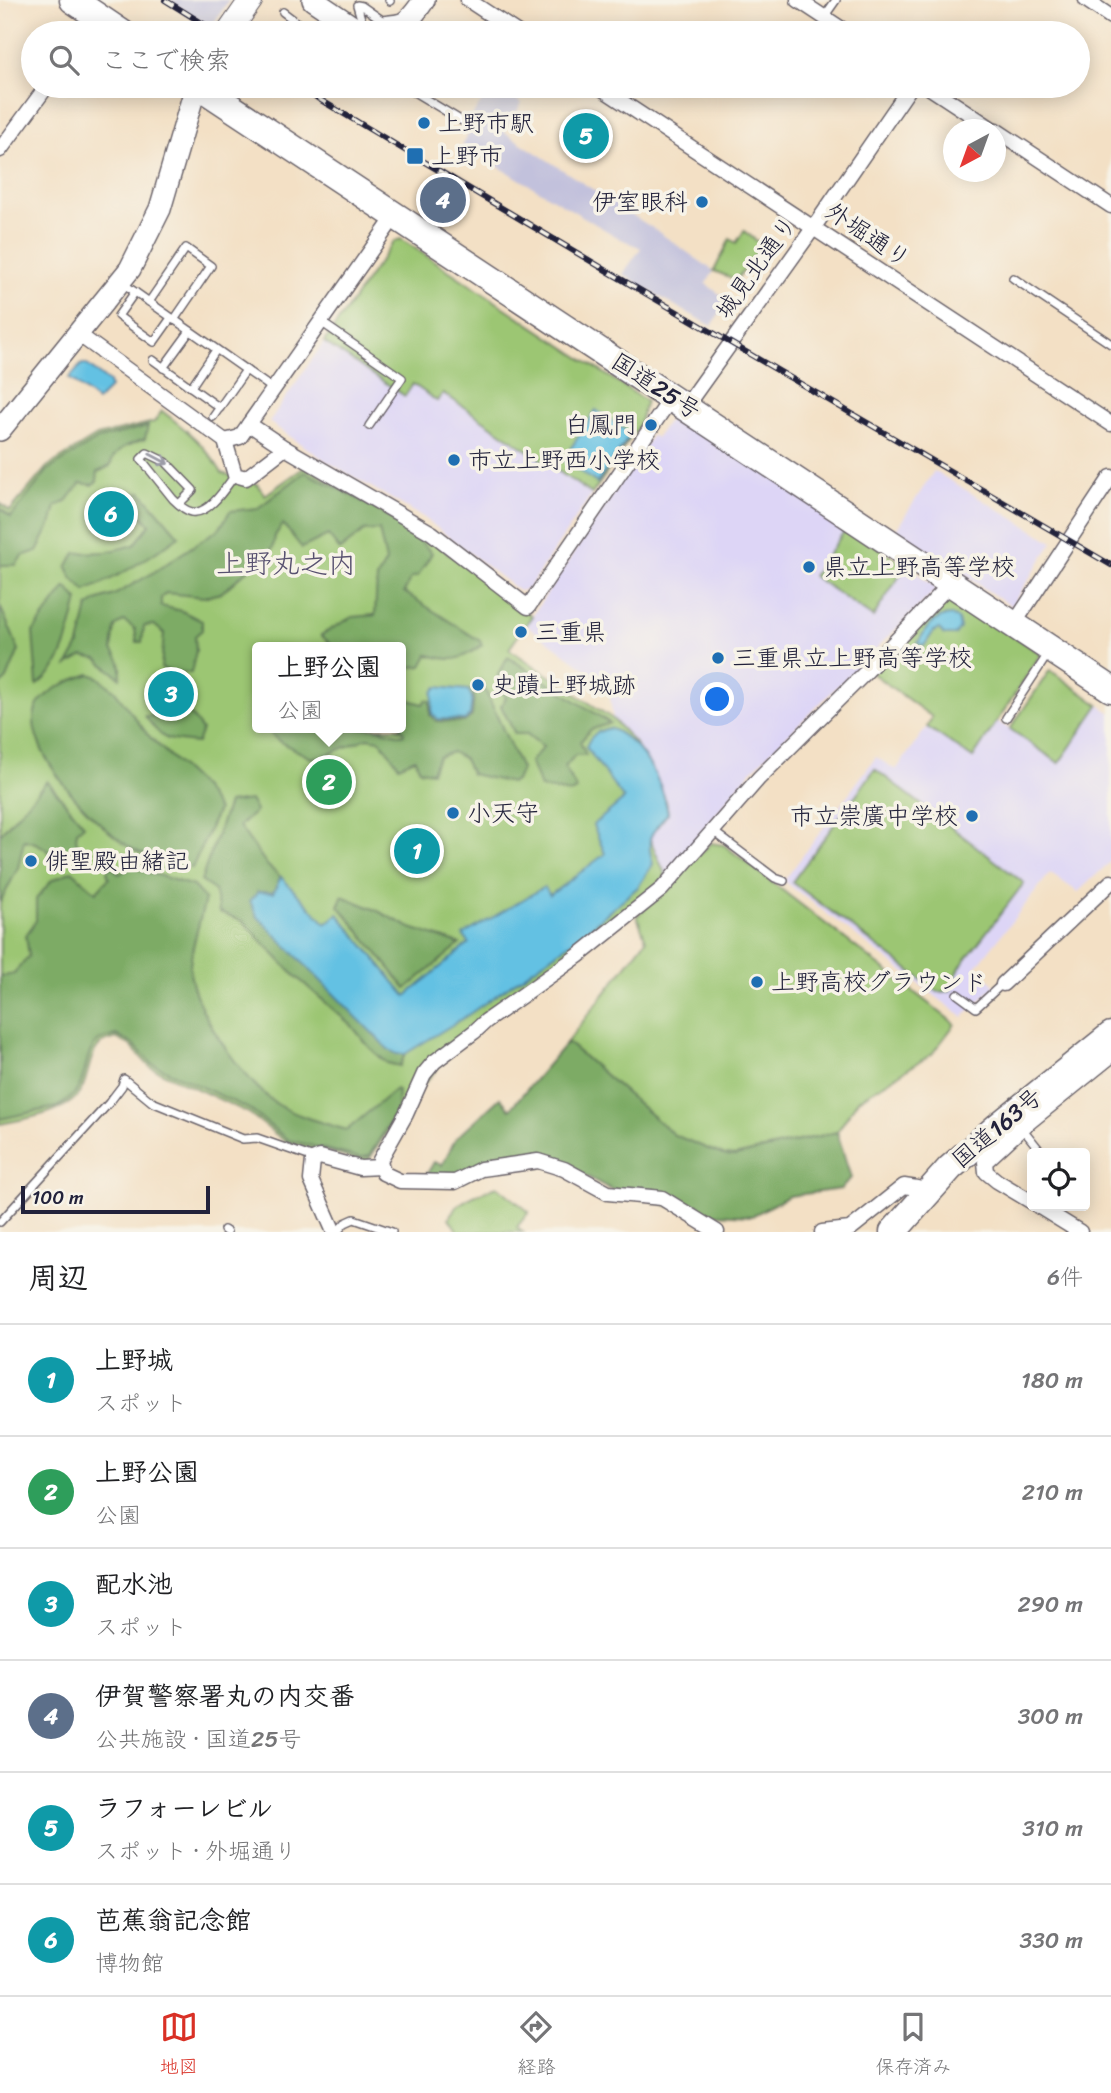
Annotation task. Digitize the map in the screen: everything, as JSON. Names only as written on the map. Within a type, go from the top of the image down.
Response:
[{"type":"highway","points":[[73,0],[88,21]]},
{"type":"highway","name":"国道25号","points":[[215,98],[679,401],[1111,689]]},
{"type":"highway","name":"国道163号","points":[[899,1225],[950,1168],[1111,1035]]},
{"type":"main road","points":[[236,21],[251,0]]},
{"type":"street","points":[[313,0],[344,21]]},
{"type":"street","points":[[409,21],[424,0]]},
{"type":"street","points":[[423,21],[436,0]]},
{"type":"street","points":[[468,0],[500,21]]},
{"type":"street","points":[[797,0],[829,21]]},
{"type":"street","points":[[1086,0],[1111,17]]},
{"type":"street","points":[[0,150],[38,98]]},
{"type":"street","points":[[2,423],[130,269],[160,209],[193,98]]},
{"type":"street","name":"外堀通り","points":[[616,98],[1111,423]]},
{"type":"street","name":"城見北通り","points":[[285,448],[415,522],[528,607],[679,401],[814,227],[903,98]]},
{"type":"street","points":[[946,98],[978,119]]},
{"type":"street","points":[[1006,137],[1111,206]]},
{"type":"street","points":[[225,441],[240,437],[396,216]]},
{"type":"street","points":[[78,334],[225,441],[235,475],[246,478],[285,448],[249,424]]},
{"type":"street","points":[[1014,624],[1111,477]]},
{"type":"street","points":[[717,1232],[662,1198],[622,1192],[608,1193],[601,1187],[552,1164],[538,1161],[481,1169],[455,1182],[400,1181],[383,1173],[381,1155],[406,1114],[424,1074],[434,1062],[486,1021],[578,956],[662,888],[759,778],[951,583]]},
{"type":"street","points":[[1003,984],[1111,882]]},
{"type":"street","points":[[1027,1199],[986,1172],[985,1162],[1111,1056]]},
{"type":"street","points":[[336,1232],[311,1180],[311,1164],[315,1158],[360,1168],[381,1167]]},
{"type":"street","points":[[822,1232],[850,1229],[904,1186],[917,1188],[925,1194]]},
{"type":"street","points":[[1046,1211],[1080,1232]]},
{"type":"lane","points":[[824,18],[836,0]]},
{"type":"lane","points":[[353,3],[384,21]]},
{"type":"lane","points":[[353,3],[361,21]]},
{"type":"lane","points":[[283,12],[295,21]]},
{"type":"lane","points":[[424,98],[467,124]]},
{"type":"lane","points":[[135,292],[118,316],[154,342],[211,266],[186,248],[149,302]]},
{"type":"lane","points":[[1013,278],[1111,344]]},
{"type":"lane","points":[[128,287],[274,389]]},
{"type":"lane","points":[[321,322],[402,378],[369,426]]},
{"type":"lane","points":[[163,368],[190,331]]},
{"type":"lane","points":[[191,387],[216,349]]},
{"type":"lane","points":[[153,360],[220,408]]},
{"type":"lane","points":[[213,417],[246,370]]},
{"type":"lane","points":[[178,504],[193,490],[166,462],[147,453],[141,459],[178,504],[188,512],[205,510],[235,475]]},
{"type":"lane","points":[[1006,718],[1051,649]]},
{"type":"lane","points":[[713,831],[775,878],[784,881]]},
{"type":"lane","points":[[957,994],[976,1008],[1003,984]]},
{"type":"lane","points":[[0,1222],[109,1103],[124,1080],[152,1102],[243,1139],[257,1138],[315,1158]]},
{"type":"lane","points":[[1023,1128],[1038,1148]]},
{"type":"lane","points":[[336,1232],[354,1219],[392,1232]]},
{"type":"shaded area","points":[[170,0],[229,0],[215,21],[202,21]]},
{"type":"shaded area","points":[[484,98],[514,98],[522,103],[504,132],[714,271],[706,284],[728,300],[712,326],[623,274],[641,248],[619,238],[462,145],[469,134],[463,130]]},
{"type":"shaded area","points":[[324,342],[405,396],[413,384],[438,401],[442,392],[592,494],[528,589],[519,591],[423,517],[326,461],[269,422]]},
{"type":"shaded area","name":"三重県立上野高等学校","points":[[675,411],[848,526],[814,577],[873,616],[906,566],[936,590],[751,771],[666,876],[649,837],[668,813],[666,801],[654,773],[634,742],[613,719],[610,696],[614,690],[526,625],[652,435],[656,438]]},
{"type":"shaded area","points":[[934,471],[1053,542],[1011,606],[896,530]]},
{"type":"shaded area","name":"市立崇廣中学校","points":[[1099,705],[1111,713],[1111,861],[1078,892],[1050,873],[976,967],[995,986],[963,1017],[784,881],[876,757],[896,770],[927,727],[972,758],[997,721],[1059,763]]},
{"type":"green space","points":[[744,231],[762,245],[736,280],[714,271],[730,239],[736,243]]},
{"type":"green space","points":[[401,239],[646,401],[638,427],[592,494],[443,393],[437,401],[413,384],[405,396],[324,342],[394,241]]},
{"type":"green space","points":[[162,411],[195,439],[222,473],[257,484],[265,495],[305,467],[428,538],[532,616],[509,649],[613,719],[634,742],[654,773],[666,801],[668,813],[649,837],[666,876],[603,924],[587,941],[559,963],[539,972],[483,1015],[400,1112],[368,1161],[361,1162],[287,1143],[249,1113],[150,1067],[130,1045],[116,1038],[96,1049],[81,1091],[70,1103],[41,1115],[0,1124],[0,503],[10,511],[47,467],[97,436],[154,422]]},
{"type":"green space","points":[[148,426],[145,439],[119,451],[110,466],[98,472],[97,481],[92,485],[81,483],[66,502],[56,506],[52,522],[37,551],[22,556],[16,565],[0,565],[0,508],[11,517],[48,470],[98,439]]},
{"type":"green space","points":[[305,472],[388,517],[432,553],[418,576],[411,578],[404,592],[480,641],[482,645],[456,659],[428,655],[422,666],[406,668],[406,642],[328,642],[321,635],[352,617],[375,615],[377,578],[386,561],[379,530],[364,531],[340,550],[328,535],[302,548],[283,524],[275,536],[273,548],[221,593],[204,597],[166,593],[161,598],[161,606],[182,611],[202,621],[202,630],[195,636],[196,651],[191,673],[174,673],[161,668],[164,633],[154,625],[144,626],[142,642],[137,642],[135,629],[124,621],[115,627],[112,650],[120,663],[120,678],[97,659],[83,656],[68,665],[79,645],[88,607],[151,574],[220,528],[230,511],[258,508]]},
{"type":"green space","points":[[141,492],[179,536],[134,566],[85,591],[72,578],[67,567],[75,553],[106,552],[134,545],[150,524],[119,496]]},
{"type":"green space","points":[[848,526],[906,566],[873,617],[813,576]]},
{"type":"green space","points":[[66,587],[78,600],[69,635],[54,669],[37,685],[33,632]]},
{"type":"green space","points":[[948,593],[1041,654],[973,758],[927,727],[932,717],[872,673]]},
{"type":"green space","points":[[0,606],[19,650],[7,679],[0,686]]},
{"type":"green space","points":[[508,657],[610,723],[590,730],[580,742],[586,755],[575,755],[565,767],[577,790],[570,793],[541,788],[530,762],[543,747],[527,734],[515,734],[501,706],[506,698],[499,686],[498,677]]},
{"type":"green space","points":[[1050,670],[1099,705],[1059,763],[1010,729]]},
{"type":"green space","points":[[90,674],[115,691],[148,735],[203,788],[218,810],[192,868],[149,857],[121,841],[84,807],[49,763],[38,741],[34,720],[39,703],[55,689]]},
{"type":"green space","points":[[481,681],[521,769],[516,781],[511,783],[471,774],[464,759],[452,752],[438,757],[432,772],[420,770],[415,759],[399,766],[380,740],[367,738],[322,757],[311,758],[280,742],[271,734],[402,735],[406,695],[409,696],[409,700],[423,704],[426,700],[430,701],[430,715],[436,721],[464,722],[472,716],[474,693],[471,689],[479,690]]},
{"type":"green space","points":[[188,711],[202,730],[197,743],[166,738],[145,716],[172,716]]},
{"type":"green space","points":[[875,769],[1024,883],[960,967],[950,991],[938,992],[792,882]]},
{"type":"green space","points":[[47,781],[84,825],[77,831],[79,849],[59,864],[44,848],[24,840],[18,868],[0,903],[0,834]]},
{"type":"green space","points":[[250,800],[256,811],[239,826],[268,866],[281,877],[273,893],[258,892],[330,988],[389,1050],[405,1054],[400,1066],[387,1063],[370,1048],[352,1026],[291,972],[243,921],[219,912],[214,890],[201,881],[228,803]]},
{"type":"green space","name":"上野高校グラウンド","points":[[711,843],[724,845],[955,1024],[932,1054],[858,1100],[837,1132],[735,1156],[723,1155],[674,1135],[567,1042],[646,940],[637,916]]},
{"type":"green space","points":[[111,866],[119,874],[132,867],[193,886],[205,899],[191,959],[192,983],[209,1022],[236,1062],[264,1094],[285,1109],[347,1130],[396,1089],[398,1091],[397,1111],[369,1156],[360,1158],[288,1140],[249,1109],[152,1064],[132,1043],[116,1035],[101,1040],[93,1048],[77,1091],[69,1099],[57,1107],[0,1119],[0,977],[13,974],[29,956],[26,935],[36,921],[36,899],[52,880],[72,871],[96,892],[109,878],[107,871]]},
{"type":"green space","points":[[342,896],[411,928],[460,944],[406,989],[339,906]]},
{"type":"green space","points":[[567,1042],[674,1135],[723,1155],[735,1156],[837,1132],[851,1178],[841,1189],[789,1196],[752,1216],[695,1213],[610,1189],[556,1160],[462,1175],[425,1177],[434,1162],[442,1165],[456,1138],[500,1098],[510,1109]]},
{"type":"green space","points":[[497,1186],[529,1212],[517,1227],[523,1232],[458,1232],[449,1218],[452,1212],[469,1198]]},
{"type":"water","points":[[82,364],[86,364],[109,382],[110,388],[97,401],[69,378]]},
{"type":"water","points":[[596,410],[631,434],[597,483],[563,460]]},
{"type":"water","points":[[951,615],[958,620],[960,628],[955,635],[944,635],[939,629],[934,631],[924,646],[918,643],[931,624],[939,618]]},
{"type":"water","points":[[437,687],[468,690],[472,697],[470,715],[465,720],[438,719],[432,714],[433,692]]},
{"type":"water","points":[[610,728],[632,743],[641,753],[661,787],[668,813],[651,836],[653,864],[638,887],[579,937],[468,1015],[405,1054],[389,1050],[257,916],[250,901],[258,892],[273,893],[281,877],[326,924],[338,914],[406,996],[469,943],[463,935],[544,887],[550,895],[605,854],[593,825],[624,799],[586,747],[595,734]]},
{"type":"railway","points":[[165,0],[199,21]]},
{"type":"railway","points":[[318,98],[609,272],[1111,565]]},
{"type":"place","name":"上野市駅","points":[[424,123]]},
{"type":"place","name":"ラフォーレビル","points":[[586,136]]},
{"type":"place","name":"上野市","points":[[415,156]]},
{"type":"place","name":"伊賀警察署丸の内交番","points":[[443,200]]},
{"type":"place","name":"伊室眼科","points":[[702,202]]},
{"type":"place","name":"白鳳門","points":[[651,425]]},
{"type":"place","name":"市立上野西小学校","points":[[454,460]]},
{"type":"place","name":"芭蕉翁記念館","points":[[111,514]]},
{"type":"place","name":"県立上野高等学校","points":[[809,567]]},
{"type":"place","name":"三重県","points":[[521,632]]},
{"type":"place","name":"三重県立上野高等学校","points":[[718,658]]},
{"type":"place","name":"史蹟上野城跡","points":[[478,685]]},
{"type":"place","name":"配水池","points":[[171,694]]},
{"type":"place","name":"上野公園","points":[[329,782]]},
{"type":"place","name":"小天守","points":[[453,813]]},
{"type":"place","name":"市立崇廣中学校","points":[[972,816]]},
{"type":"place","name":"上野城","points":[[417,851]]},
{"type":"place","name":"俳聖殿由緒記","points":[[31,861]]},
{"type":"place","name":"上野高校グラウンド","points":[[757,982]]},
{"type":"district","name":"上野丸之内","points":[[286,563]]}]
